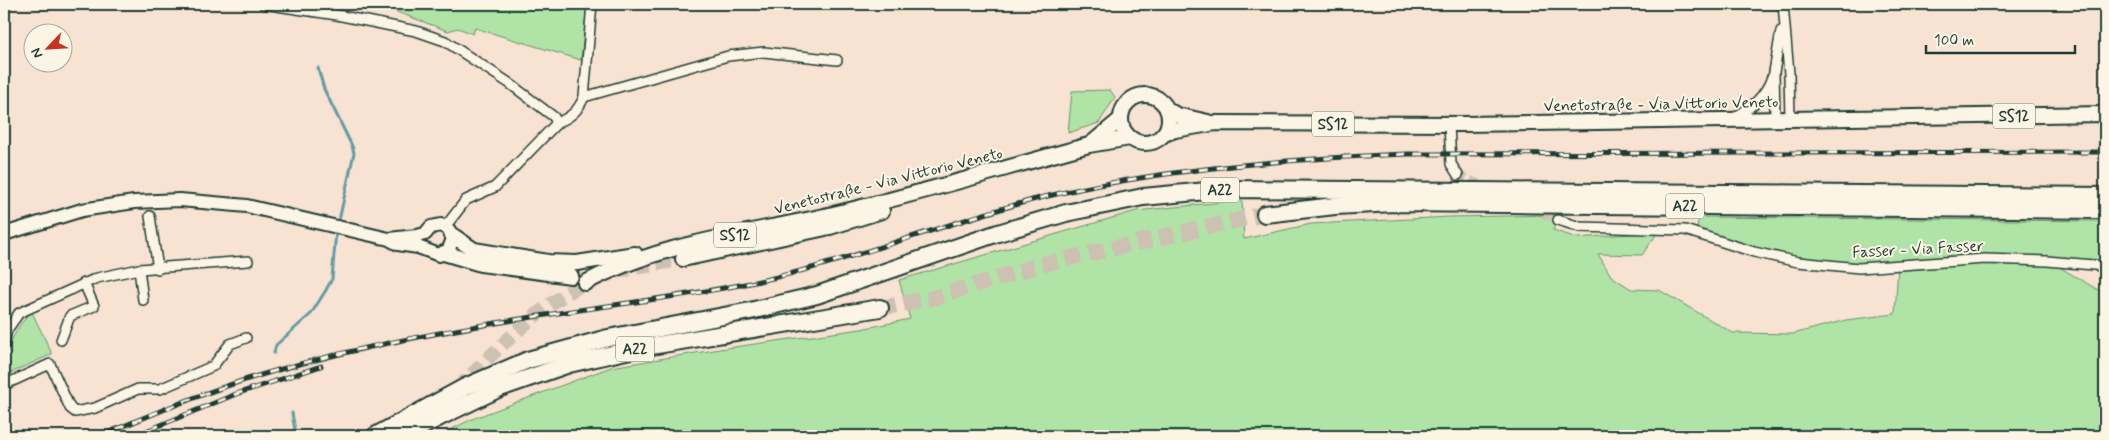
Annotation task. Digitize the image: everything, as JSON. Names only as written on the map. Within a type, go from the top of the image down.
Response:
[{"type":"highway","name":"A22","points":[[375,436],[465,387],[528,360],[608,338],[794,302],[846,287],[1066,212],[1143,197],[1228,189],[2105,196]]},
{"type":"highway","name":"A22","points":[[1265,214],[1335,206],[1396,203],[2105,210]]},
{"type":"highway","name":"A22","points":[[404,436],[500,388],[569,364],[639,348],[880,308]]},
{"type":"main road","name":"Venetostraße - Via Vittorio Veneto","points":[[1089,145],[1121,119],[1124,107],[1128,101],[1139,95],[1156,97],[1168,110],[1177,115],[1216,123]]},
{"type":"main road","points":[[1164,134],[1170,119],[1168,110]]},
{"type":"main road","name":"Venetostraße - Via Vittorio Veneto","points":[[666,250],[832,214],[1089,145],[1130,138],[1136,142],[1151,142],[1164,134],[1176,130],[1216,123],[1449,124],[2105,114]]},
{"type":"main road","points":[[1121,119],[1125,132],[1130,138]]},
{"type":"main road","points":[[684,259],[830,227],[929,197],[961,180]]},
{"type":"main road","points":[[4,234],[82,210],[157,201],[205,202],[247,206],[389,239],[398,244],[426,249],[434,254],[444,253],[481,264],[571,276]]},
{"type":"main road","points":[[426,249],[423,239],[425,234],[427,230],[436,225],[448,231],[458,241],[474,250],[558,263],[593,262],[625,255],[666,250]]},
{"type":"main road","points":[[444,253],[452,243],[448,231]]},
{"type":"main road","points":[[389,239],[425,234]]},
{"type":"main road","name":"SS12","points":[[585,283],[631,261],[666,250]]},
{"type":"street","points":[[263,4],[337,15],[416,31],[445,41],[513,86],[554,117],[557,123]]},
{"type":"street","points":[[448,231],[458,208],[466,200],[496,187],[557,123],[574,114],[584,97],[592,4]]},
{"type":"street","points":[[1783,4],[1789,74],[1790,118]]},
{"type":"street","points":[[1732,119],[1759,101],[1768,90],[1774,72],[1783,18]]},
{"type":"street","points":[[584,97],[728,56],[764,52],[837,60]]},
{"type":"street","points":[[1774,72],[1775,118]]},
{"type":"street","points":[[1449,124],[1451,164],[1453,170],[1458,175]]},
{"type":"street","points":[[150,216],[158,269]]},
{"type":"street","name":"Fasser - Via Fasser","points":[[1558,220],[1580,227],[1685,230],[1754,252],[1798,262],[1859,268],[1985,259],[2047,261],[2105,266]]},
{"type":"street","points":[[4,344],[7,330],[19,313],[84,283],[111,274],[139,269],[248,261]]},
{"type":"street","points":[[139,269],[143,300]]},
{"type":"street","points":[[60,340],[70,316],[94,306],[84,283]]},
{"type":"street","points":[[4,385],[50,364],[70,408],[75,412],[95,408],[138,390],[160,389],[213,366],[230,344],[246,338]]},
{"type":"green space","points":[[323,4],[587,4],[581,60],[475,28],[473,34],[458,28],[448,31],[378,5],[374,12]]},
{"type":"green space","points":[[1110,90],[1115,97],[1099,123],[1068,133],[1072,91]]},
{"type":"green space","points":[[1242,200],[1244,239],[1311,224],[1450,217],[1559,215],[1553,230],[1577,238],[1658,232],[1642,255],[1598,254],[1611,276],[1631,289],[1659,290],[1733,333],[1793,334],[1846,320],[1895,314],[1898,266],[1798,262],[1696,232],[1699,217],[2105,221],[2105,266],[2049,261],[2105,294],[2105,436],[438,436],[472,419],[611,367],[861,329],[910,319],[899,280],[1136,211]]},
{"type":"green space","points":[[32,312],[52,354],[4,376],[8,350],[20,325]]},
{"type":"waterway","points":[[318,68],[324,89],[354,153],[338,225]]},
{"type":"waterway","points":[[274,353],[276,345],[311,314],[332,279],[336,231]]},
{"type":"waterway","points":[[292,413],[296,436]]},
{"type":"tunnel","points":[[1458,175],[1485,187]]},
{"type":"tunnel","points":[[1531,208],[1558,220]]},
{"type":"tunnel","points":[[880,308],[933,298],[1043,264],[1265,214]]},
{"type":"tunnel","points":[[616,272],[683,259]]},
{"type":"tunnel","points":[[457,389],[517,331],[550,305],[585,283]]},
{"type":"railway","points":[[100,436],[232,384],[347,352],[476,326],[755,282],[827,264],[1040,198],[1085,188],[1176,173],[1269,162],[1408,154],[2105,152]]},
{"type":"railway","points":[[134,436],[236,394],[321,366]]}]
